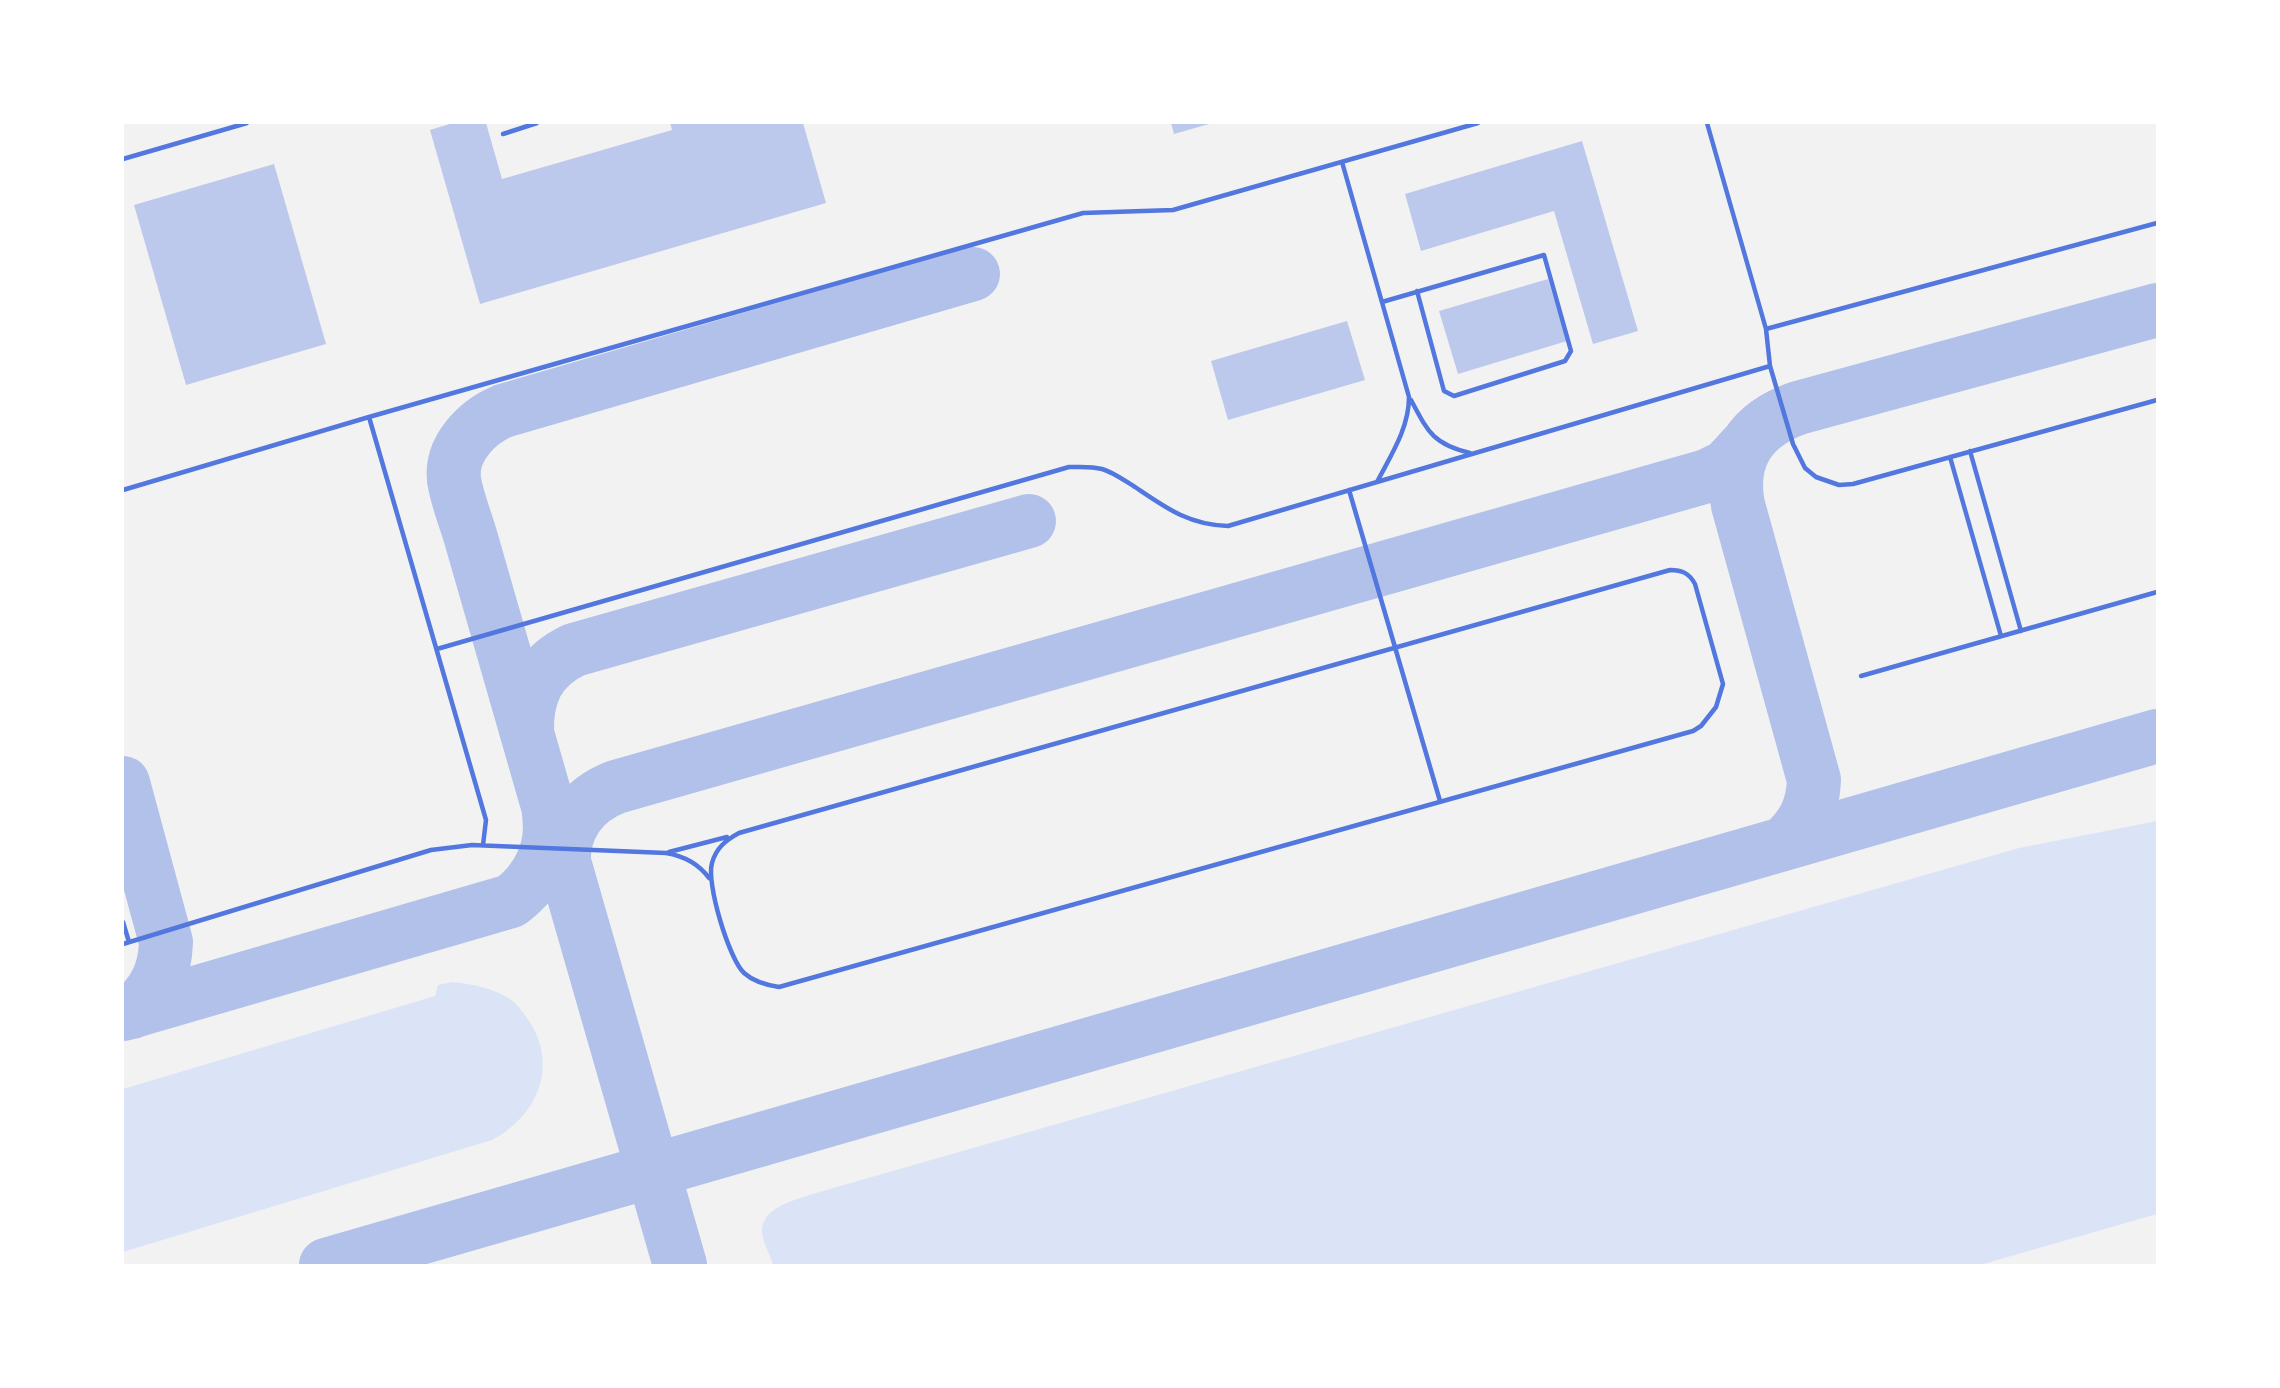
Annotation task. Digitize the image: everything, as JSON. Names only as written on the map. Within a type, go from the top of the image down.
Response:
[{"type":"lane","points":[[123,159],[248,123]]},
{"type":"lane","points":[[503,134],[537,123]]},
{"type":"lane","points":[[123,490],[369,417],[1083,213],[1173,210],[1478,123]]},
{"type":"lane","points":[[1707,123],[1766,329],[1770,366],[1792,444],[1805,468],[1827,483],[1839,485],[1853,483],[2157,400]]},
{"type":"lane","points":[[1342,162],[1409,397],[1435,439],[1452,448],[1473,454]]},
{"type":"lane","points":[[1766,329],[2157,223]]},
{"type":"lane","points":[[1382,302],[1417,291],[1544,255],[1571,351],[1565,361],[1454,396],[1444,391],[1417,291]]},
{"type":"lane","points":[[437,649],[1069,467],[1089,466],[1104,469],[1171,511],[1209,525],[1228,526],[1770,366]]},
{"type":"lane","points":[[1377,482],[1404,428],[1409,410],[1409,397]]},
{"type":"lane","points":[[369,417],[486,820],[483,845]]},
{"type":"lane","points":[[1970,451],[2021,631]]},
{"type":"lane","points":[[1950,457],[2001,636]]},
{"type":"lane","points":[[1349,490],[1440,801]]},
{"type":"lane","points":[[123,922],[126,943],[449,846],[483,845],[666,853],[680,855],[690,860],[702,868],[710,879],[731,953],[737,965],[755,981],[766,986],[779,987],[1693,731],[1701,726],[1716,707],[1723,684],[1695,584],[1682,570],[1670,570],[666,853]]},
{"type":"lane","points":[[1861,676],[2157,592]]},
{"type":"lane","points":[[710,879],[712,863],[717,850],[726,840],[740,833]]},
{"type":"shaded area","points":[[2157,821],[2157,1214],[1980,1265],[773,1265],[764,1242],[762,1229],[768,1215],[780,1206],[809,1195],[2019,848]]},
{"type":"shaded area","points":[[452,982],[482,987],[510,999],[531,1024],[539,1041],[542,1074],[538,1090],[531,1105],[507,1130],[492,1140],[123,1252],[123,1089],[435,996],[438,985]]},
{"type":"building","points":[[453,123],[486,123],[502,179],[672,130],[670,123],[803,123],[826,203],[480,304],[430,130]]},
{"type":"building","points":[[1171,123],[1209,123],[1209,124],[1174,134]]},
{"type":"building","points":[[1582,141],[1638,331],[1593,344],[1554,211],[1421,251],[1405,194]]},
{"type":"building","points":[[274,164],[326,344],[186,385],[134,205]]},
{"type":"building","points":[[1548,279],[1567,341],[1458,374],[1439,311]]},
{"type":"building","points":[[1347,321],[1365,380],[1228,420],[1211,361]]},
{"type":"taxiway","points":[[680,1265],[457,494],[454,480],[456,458],[461,447],[475,429],[503,411],[973,274]]},
{"type":"taxiway","points":[[1783,844],[1806,816],[1812,799],[1814,780],[1738,505],[1737,471],[1747,444],[1768,423],[1798,408],[2157,310]]},
{"type":"taxiway","points":[[564,864],[566,839],[576,817],[593,799],[616,787],[1707,476],[1726,467],[1749,442]]},
{"type":"taxiway","points":[[527,733],[529,706],[537,684],[551,665],[574,650],[1029,521]]},
{"type":"taxiway","points":[[326,1265],[2157,736]]},
{"type":"taxiway","points":[[123,783],[166,942],[164,963],[157,981],[147,997],[132,1012]]},
{"type":"taxiway","points":[[123,1014],[511,901],[521,893],[537,873],[547,851],[549,814]]}]
